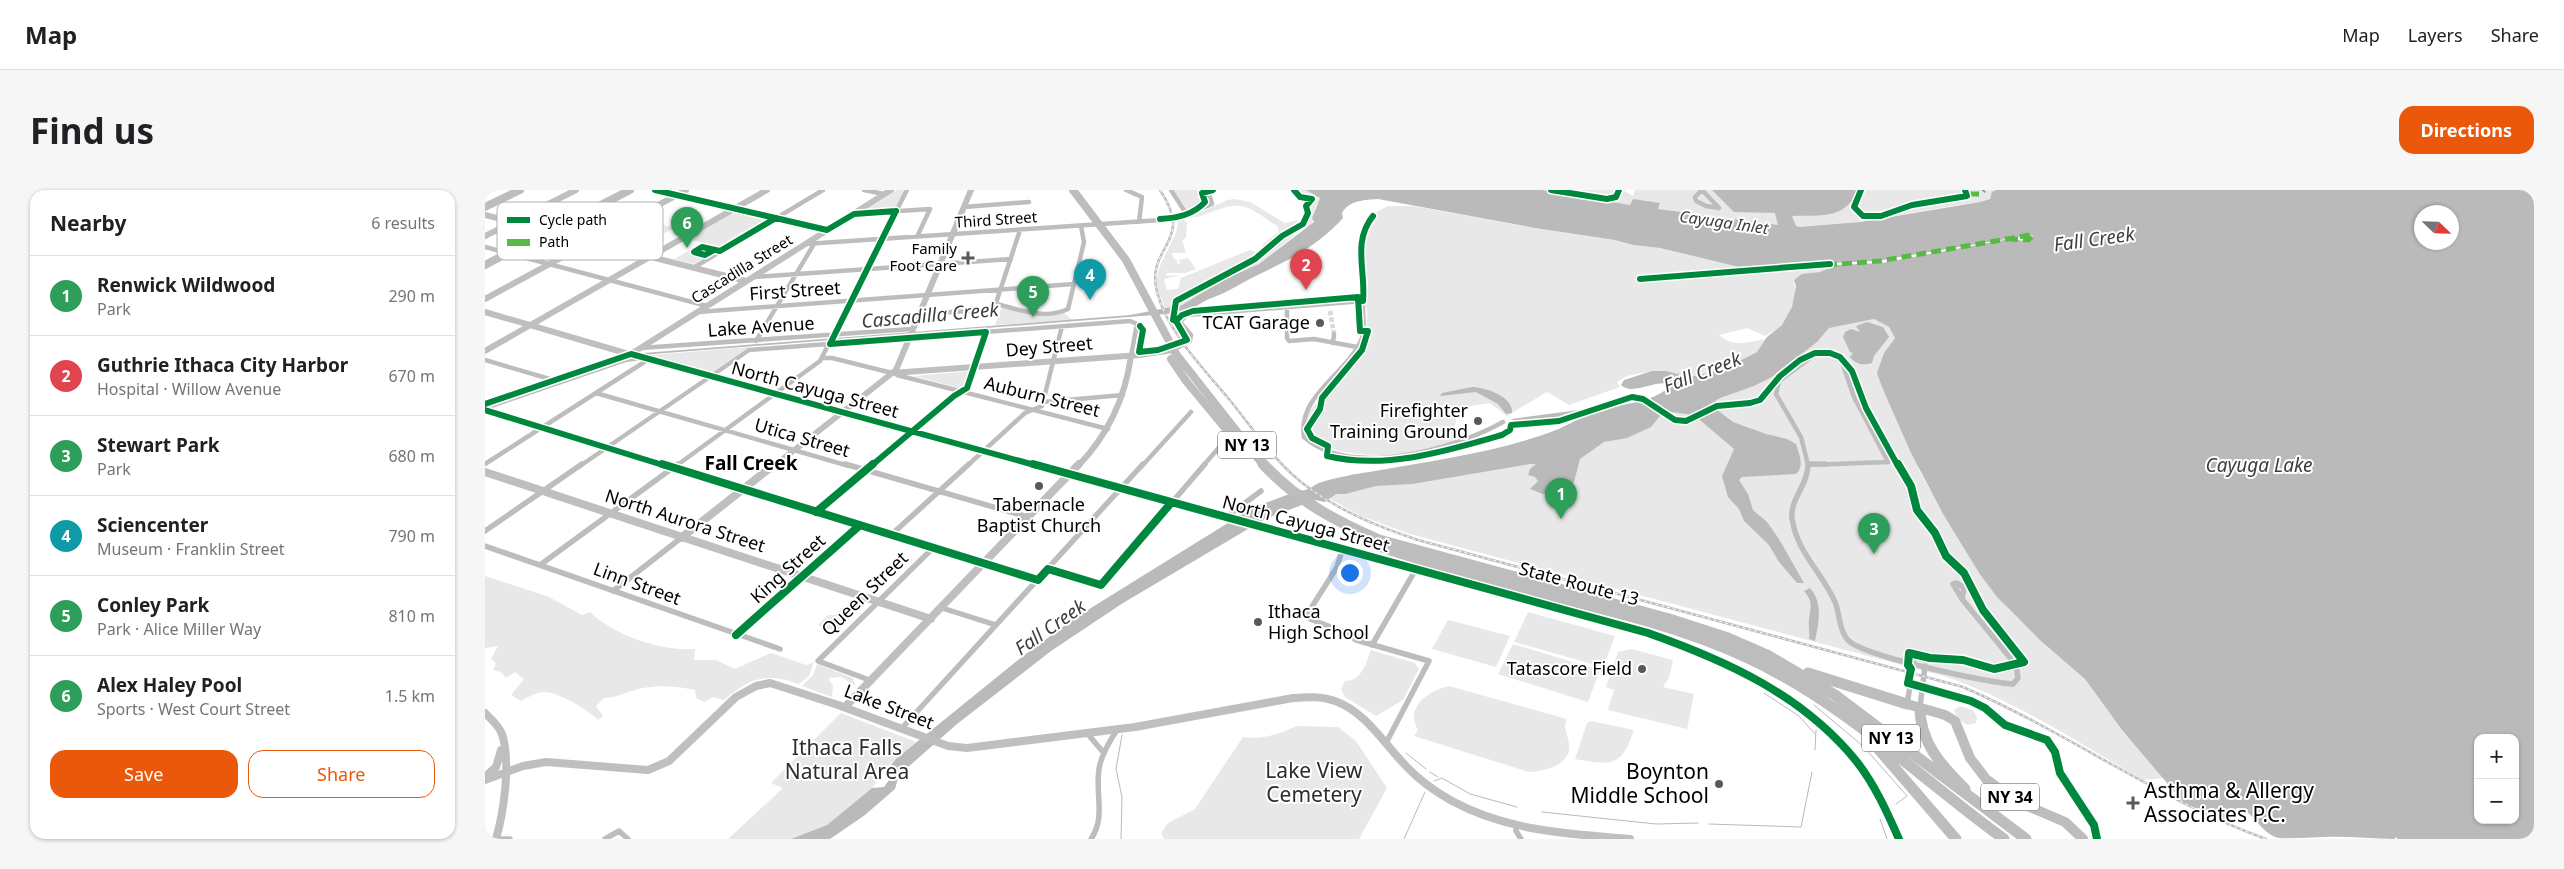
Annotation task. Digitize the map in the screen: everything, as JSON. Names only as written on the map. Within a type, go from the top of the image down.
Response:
[{"type":"highway","points":[[606,202],[629,190]]},
{"type":"highway","name":"NY 13","points":[[1073,190],[1112,245],[1113,250],[1171,351]]},
{"type":"highway","points":[[485,207],[517,191]]},
{"type":"highway","points":[[485,265],[497,259]]},
{"type":"highway","name":"State Route 13","points":[[1171,351],[1281,486]]},
{"type":"highway","name":"State Route 13","points":[[1171,351],[1191,387],[1281,486],[1316,514],[1356,537],[1422,561],[1652,624],[1712,643],[1779,674],[1854,722],[1988,820],[2006,825],[2026,839]]},
{"type":"highway","name":"State Route 13","points":[[1316,514],[1398,546],[1707,630],[1788,666],[1848,704],[1988,820],[2004,839]]},
{"type":"highway","name":"NY 34","points":[[1788,666],[1907,704]]},
{"type":"highway","points":[[1920,708],[1921,726],[1933,753],[1988,820]]},
{"type":"highway","points":[[1854,722],[1919,794],[1956,839]]},
{"type":"main road","name":"NY 34","points":[[1907,704],[1950,717],[1958,724],[1970,758],[1992,784],[2016,801],[2065,822],[2076,830],[2083,839]]},
{"type":"street","points":[[507,190],[517,191]]},
{"type":"street","points":[[552,202],[576,190]]},
{"type":"street","points":[[655,190],[827,230]]},
{"type":"street","points":[[663,203],[686,190]]},
{"type":"street","points":[[663,249],[767,190]]},
{"type":"street","points":[[693,268],[823,190]]},
{"type":"street","points":[[864,190],[884,194]]},
{"type":"street","name":"Cascadilla Street","points":[[631,354],[891,190]]},
{"type":"street","points":[[540,565],[823,358],[907,190]]},
{"type":"street","points":[[613,591],[793,450],[894,374],[971,190]]},
{"type":"street","points":[[1126,190],[1143,197],[1139,222]]},
{"type":"street","points":[[1171,190],[1187,215]]},
{"type":"street","name":"Third Street","points":[[805,244],[1176,218],[1212,204],[1210,197],[1203,190]]},
{"type":"street","points":[[1702,190],[1715,204],[1719,208],[1706,206],[1696,201],[1695,197],[1702,190]]},
{"type":"street","points":[[964,206],[1029,202]]},
{"type":"street","points":[[854,214],[929,209],[917,237]]},
{"type":"street","points":[[1373,216],[1361,231],[1359,244],[1365,285],[1363,336],[1342,369],[1304,414],[1303,435],[1313,444],[1346,455],[1407,456],[1460,443],[1503,422]]},
{"type":"street","points":[[919,314],[987,310],[996,305],[1048,314],[1063,312],[1068,309],[1084,242],[1081,226]]},
{"type":"street","points":[[485,236],[497,230]]},
{"type":"street","points":[[996,305],[1020,230]]},
{"type":"street","points":[[756,341],[814,244]]},
{"type":"street","points":[[754,277],[1011,259]]},
{"type":"street","points":[[534,260],[707,306]]},
{"type":"street","points":[[485,299],[557,260]]},
{"type":"street","points":[[485,351],[645,260]]},
{"type":"street","points":[[662,260],[746,281]]},
{"type":"street","name":"First Street","points":[[697,312],[1074,284]]},
{"type":"street","points":[[1171,351],[1190,341],[1191,335],[1180,322],[1187,315],[1363,301]]},
{"type":"street","points":[[1329,303],[1330,311]]},
{"type":"street","points":[[1287,306],[1287,338],[1289,341],[1314,339],[1357,347]]},
{"type":"street","name":"North Cayuga Street","points":[[485,312],[841,413],[1648,633],[1703,653],[1749,675],[1791,701],[1828,729],[1847,748],[1877,789],[1899,839]]},
{"type":"street","points":[[485,531],[749,350],[831,343],[911,333],[986,332],[1133,322],[1137,325],[1123,395],[1108,429],[1070,476],[845,708]]},
{"type":"street","points":[[891,535],[1025,413],[1040,408],[1062,326]]},
{"type":"street","points":[[816,512],[960,391],[967,388],[986,332]]},
{"type":"street","name":"Lake Avenue","points":[[641,348],[911,333]]},
{"type":"street","points":[[1333,343],[1334,334]]},
{"type":"street","name":"Dey Street","points":[[894,374],[1131,356],[1171,351]]},
{"type":"street","points":[[485,404],[631,354]]},
{"type":"street","points":[[1809,465],[1888,462],[1855,396],[1842,362],[1828,354],[1819,354],[1809,358],[1779,381],[1776,386],[1776,394],[1801,436],[1809,465],[1807,478],[1793,506],[1792,520],[1806,553],[1835,603],[1847,639],[1860,649],[2010,685],[2016,681],[2019,672],[2016,665],[1962,599]]},
{"type":"street","points":[[485,464],[596,393],[645,358]]},
{"type":"street","points":[[485,409],[625,360],[645,358]]},
{"type":"street","name":"Auburn Street","points":[[823,358],[832,358],[1108,429]]},
{"type":"street","points":[[485,360],[553,380]]},
{"type":"street","name":"Utica Street","points":[[596,393],[1030,517]]},
{"type":"street","points":[[1043,402],[1123,395]]},
{"type":"street","points":[[485,409],[541,428],[1038,580]]},
{"type":"street","points":[[902,728],[1191,412]]},
{"type":"street","points":[[1048,569],[1101,585],[1222,444]]},
{"type":"street","name":"North Aurora Street","points":[[485,472],[931,619]]},
{"type":"street","points":[[1228,519],[1261,491]]},
{"type":"street","name":"King Street","points":[[736,635],[859,526]]},
{"type":"street","name":"Linn Street","points":[[485,546],[780,649]]},
{"type":"street","name":"Queen Street","points":[[872,680],[818,661],[933,548]]},
{"type":"street","points":[[1342,550],[1337,568],[1308,616],[1314,622],[1372,645],[1429,661],[1386,743]]},
{"type":"street","points":[[1372,645],[1416,570]]},
{"type":"street","points":[[942,608],[995,625]]},
{"type":"street","points":[[1907,704],[1914,663]]},
{"type":"street","points":[[1920,708],[1925,666]]},
{"type":"street","name":"Lake Street","points":[[485,779],[534,764],[554,762],[648,770],[656,768],[669,761],[737,697],[750,688],[765,684],[780,685],[942,744],[967,748],[1117,730],[1293,698],[1316,697],[1342,703],[1358,712],[1409,769],[1444,796],[1484,816],[1516,826],[1630,839]]},
{"type":"street","points":[[485,713],[498,727],[503,743],[505,772],[496,839]]},
{"type":"street","points":[[1091,839],[1100,820],[1098,776],[1103,752],[1117,730]]},
{"type":"street","points":[[1087,733],[1103,752]]},
{"type":"street","points":[[485,779],[499,762],[503,743]]},
{"type":"street","points":[[1516,826],[1516,831],[1521,839]]},
{"type":"street","points":[[605,839],[614,832],[619,831],[629,839]]},
{"type":"street","points":[[501,839],[510,839]]},
{"type":"green space","points":[[897,190],[905,190],[895,210],[862,212]]},
{"type":"green space","points":[[1174,190],[1202,190],[1208,198],[1208,203],[1188,212]]},
{"type":"green space","points":[[1295,190],[1306,190],[1320,197],[1314,210],[1312,225],[1301,230],[1259,264],[1175,308],[1180,299],[1256,260],[1284,236],[1304,224],[1309,212],[1307,207],[1314,199],[1309,196],[1300,197]]},
{"type":"green space","points":[[1542,190],[1623,190],[1633,196],[1635,190],[1996,190],[1989,199],[1980,202],[1854,222],[1811,227],[1774,227],[1657,209],[1660,204],[1630,205]]},
{"type":"green space","points":[[1235,199],[1250,202],[1285,223],[1298,220],[1295,226],[1305,218],[1303,223],[1283,235],[1255,258],[1178,299],[1174,302],[1173,309],[1166,310],[1158,291],[1157,280],[1161,265],[1176,233],[1177,220],[1183,219],[1187,223],[1186,238],[1182,240],[1186,253],[1172,253],[1174,259],[1180,264],[1179,260],[1188,258],[1196,269],[1186,273],[1167,273],[1166,276],[1181,275],[1164,279],[1167,290],[1178,289],[1181,278],[1250,250],[1255,252],[1264,248],[1262,245],[1279,231],[1277,226],[1254,211],[1241,206],[1234,206],[1191,217],[1227,200]]},
{"type":"green space","points":[[1388,206],[1413,206],[1615,240],[1633,245],[1660,248],[1739,267],[1756,268],[1780,264],[1801,266],[1832,264],[1832,267],[1803,275],[1794,280],[1794,297],[1789,316],[1782,325],[1772,332],[1765,336],[1747,328],[1719,335],[1730,342],[1736,343],[1766,339],[1757,352],[1726,368],[1690,377],[1666,371],[1652,371],[1627,376],[1617,382],[1620,387],[1569,405],[1547,392],[1507,416],[1490,403],[1458,408],[1455,426],[1457,442],[1411,454],[1379,455],[1346,452],[1317,443],[1307,435],[1307,417],[1309,412],[1346,369],[1366,338],[1367,313],[1365,300],[1368,284],[1362,244],[1373,214]]},
{"type":"green space","points":[[734,212],[768,220],[694,264],[674,259],[703,243],[687,239]]},
{"type":"green space","points":[[663,225],[675,228],[663,234]]},
{"type":"green space","points":[[1002,306],[1047,315],[1064,313],[1073,320],[995,325]]},
{"type":"green space","points":[[1813,316],[1837,325],[1874,319],[1889,327],[1895,338],[1884,353],[1919,470],[1943,514],[1979,573],[2009,610],[2085,679],[2122,730],[2164,778],[2143,780],[1999,698],[1947,677],[1410,534],[1361,516],[1317,492],[1408,474],[1700,392]]},
{"type":"green space","points":[[749,347],[711,373],[646,355],[653,355]]},
{"type":"green space","points":[[971,371],[966,386],[962,389],[914,376]]},
{"type":"green space","points":[[485,576],[547,596],[582,615],[590,612],[612,628],[639,640],[668,648],[695,649],[694,660],[716,660],[735,669],[771,653],[806,665],[814,662],[809,676],[799,684],[777,678],[759,679],[750,682],[724,700],[713,697],[704,702],[696,698],[695,690],[676,687],[662,686],[633,690],[614,697],[604,698],[596,706],[603,716],[598,720],[572,702],[549,693],[537,693],[521,701],[511,695],[524,679],[515,672],[506,678],[501,672],[493,670],[496,663],[491,659],[498,646],[485,648]]},
{"type":"green space","points":[[856,607],[855,614],[837,632],[818,625],[828,615],[835,615],[839,611]]},
{"type":"green space","points":[[1528,612],[1615,636],[1603,667],[1514,642]]},
{"type":"green space","points":[[1448,620],[1510,636],[1496,667],[1432,649]]},
{"type":"green space","points":[[1513,644],[1600,670],[1588,702],[1498,674]]},
{"type":"green space","points":[[1631,649],[1673,660],[1669,678],[1663,687],[1694,694],[1687,729],[1608,710],[1614,690],[1606,687],[1618,652]]},
{"type":"green space","points":[[1371,650],[1415,663],[1419,669],[1403,700],[1376,716],[1345,697],[1341,689],[1345,681],[1356,678],[1363,670]]},
{"type":"green space","points":[[817,664],[853,678],[856,686],[841,677],[828,678],[833,686],[832,697],[802,686],[813,675]]},
{"type":"green space","points":[[1449,686],[1567,719],[1565,729],[1569,746],[1568,753],[1561,763],[1549,769],[1529,772],[1414,736],[1418,730],[1414,714],[1421,701],[1434,691]]},
{"type":"green space","points":[[1960,706],[1973,710],[1977,717],[1976,723],[1968,725],[1959,720],[1954,710]]},
{"type":"green space","name":"Ithaca Falls Natural Area","points":[[841,713],[916,742],[890,764],[872,788],[827,825],[791,839],[728,839],[783,788],[771,783]]},
{"type":"green space","points":[[1591,721],[1634,730],[1625,751],[1613,761],[1598,762],[1575,759],[1587,723]]},
{"type":"green space","name":"Lake View Cemetery","points":[[1297,726],[1338,727],[1356,741],[1387,788],[1359,839],[1164,839],[1161,833],[1168,823],[1195,809],[1243,737],[1264,737]]},
{"type":"water","name":"Cayuga Lake","points":[[1306,190],[1542,190],[1630,205],[1633,199],[1660,203],[1658,209],[1778,225],[1775,213],[1734,212],[1712,190],[1857,190],[1846,207],[1839,211],[1831,214],[1792,216],[1796,226],[1800,227],[1860,222],[1980,202],[1990,199],[1992,192],[1996,190],[2534,190],[2534,839],[2279,838],[2267,832],[2242,809],[2237,808],[2224,819],[2184,803],[2122,730],[2085,679],[2041,641],[1997,597],[1979,573],[1943,514],[1911,453],[1882,387],[1877,373],[1884,353],[1895,338],[1889,327],[1874,319],[1829,328],[1817,342],[1772,377],[1754,386],[1720,398],[1709,405],[1712,409],[1717,410],[1733,422],[1766,434],[1787,439],[1796,444],[1801,464],[1796,474],[1742,477],[1739,480],[1748,494],[1753,510],[1767,522],[1779,539],[1804,583],[1797,583],[1779,562],[1769,545],[1744,521],[1739,509],[1728,497],[1722,476],[1734,449],[1694,415],[1664,411],[1651,427],[1627,438],[1604,442],[1580,459],[1574,482],[1560,493],[1543,494],[1530,489],[1538,481],[1535,477],[1528,475],[1530,469],[1536,464],[1530,464],[1412,484],[1376,486],[1345,494],[1336,494],[1325,502],[1315,500],[1265,519],[1123,603],[1051,651],[957,724],[899,775],[895,789],[865,815],[830,839],[791,839],[827,825],[872,788],[884,787],[889,780],[888,768],[897,758],[1023,656],[1078,616],[1252,508],[1331,479],[1467,455],[1534,438],[1598,411],[1644,400],[1661,393],[1668,388],[1669,384],[1663,383],[1631,389],[1621,385],[1624,380],[1652,371],[1666,371],[1690,377],[1726,368],[1757,352],[1767,337],[1782,325],[1792,307],[1796,286],[1794,280],[1802,274],[1820,272],[1836,265],[1882,263],[2009,239],[2028,241],[2031,235],[1877,261],[1739,267],[1660,248],[1535,228],[1378,199],[1349,205],[1342,213],[1343,218],[1310,247],[1227,291],[1180,313],[653,354],[621,360],[624,357],[643,353],[1130,315],[1182,305],[1223,280],[1259,264],[1314,222],[1312,218],[1320,198]]},
{"type":"water","points":[[1867,322],[1883,327],[1889,337],[1874,356],[1872,363],[1862,364],[1857,363],[1850,357],[1853,353],[1850,352],[1843,337],[1845,332],[1851,329],[1860,332],[1856,326]]},
{"type":"water","points":[[1472,387],[1498,394],[1508,402],[1512,413],[1506,414],[1498,404],[1476,392],[1440,396],[1442,393]]},
{"type":"water","points":[[1581,411],[1568,417],[1547,421],[1526,422],[1511,419]]},
{"type":"water","points":[[1810,588],[1817,600],[1819,613],[1815,641],[1809,639],[1811,604],[1804,591]]},
{"type":"pier","points":[[2030,235],[2033,236],[2028,241],[2009,239],[1877,262],[1832,264],[1879,261]]},
{"type":"waterway","points":[[1764,693],[1799,716],[1815,734]]},
{"type":"waterway","points":[[1814,705],[1864,747],[1907,796],[1896,804]]},
{"type":"waterway","points":[[1815,750],[1816,730]]},
{"type":"waterway","points":[[1121,839],[1122,797],[1116,769],[1122,735]]},
{"type":"waterway","points":[[1406,753],[1426,769]]},
{"type":"waterway","points":[[1430,772],[1438,777]]},
{"type":"waterway","points":[[1709,824],[1801,827],[1812,772]]},
{"type":"waterway","points":[[1434,781],[1442,778],[1470,794],[1517,807]]},
{"type":"waterway","points":[[1404,839],[1425,792]]},
{"type":"waterway","points":[[1542,812],[1656,824],[1698,823]]},
{"type":"waterway","points":[[1880,819],[1887,839]]},
{"type":"tunnel","points":[[1330,311],[1334,334]]},
{"type":"railway","points":[[1160,190],[1170,208],[1173,222],[1172,233],[1157,264],[1155,276],[1162,308],[1189,351],[1259,438],[1287,470],[1322,497],[1348,512],[1418,540],[1963,687],[2039,724],[2188,805],[2266,839]]},
{"type":"marked path","points":[[1969,194],[1980,194],[1984,190]]},
{"type":"marked path","points":[[1827,265],[1880,261],[2030,235],[2033,236],[2028,240],[2010,239]]},
{"type":"cycle path","points":[[655,190],[827,230],[854,214],[896,211]]},
{"type":"cycle path","points":[[1160,219],[1196,210],[1205,202],[1202,193],[1213,190]]},
{"type":"cycle path","points":[[1176,321],[1173,320],[1176,301],[1255,259],[1282,236],[1303,224],[1308,213],[1306,206],[1312,199],[1300,197],[1294,190]]},
{"type":"cycle path","points":[[1551,190],[1607,199],[1616,197],[1619,190]]},
{"type":"cycle path","points":[[1861,190],[1854,207],[1863,216],[1881,216],[1912,205],[1967,196],[1965,190]]},
{"type":"cycle path","points":[[830,344],[896,211]]},
{"type":"cycle path","points":[[1358,301],[1363,301],[1364,289],[1360,245],[1361,235],[1365,225],[1373,216]]},
{"type":"cycle path","points":[[714,250],[705,255],[694,252],[702,247],[720,251],[776,218]]},
{"type":"cycle path","points":[[1640,279],[1830,264]]},
{"type":"cycle path","points":[[1140,326],[1143,330],[1139,352],[1158,350],[1187,340],[1176,321],[1182,315],[1193,311],[1358,297],[1360,331],[1368,331],[1366,341],[1356,359],[1322,398],[1320,409],[1307,429],[1312,438],[1328,446],[1327,456],[1353,460],[1388,460],[1437,453],[1502,435],[1510,430],[1511,425],[1543,424],[1559,421],[1632,397],[1638,397],[1649,402],[1675,420],[1686,421],[1717,406],[1750,403],[1760,400],[1780,376],[1807,356],[1823,352],[1840,357],[1852,371],[1866,408],[1872,415],[1902,473],[1911,486],[1917,510],[1935,533],[1946,556],[1964,573],[1983,610],[2024,662],[1994,669],[1963,660],[1930,658],[1909,653],[1908,665],[1911,669],[1908,683],[1971,701],[1985,708],[2005,725],[2047,740],[2055,752],[2060,773],[2071,787],[2094,825],[2097,839]]},
{"type":"cycle path","points":[[816,512],[954,396],[967,388],[986,332],[830,344]]},
{"type":"cycle path","points":[[485,404],[631,354],[1648,633],[1728,664],[1765,684],[1799,706],[1830,733],[1857,763],[1880,798],[1899,839]]},
{"type":"cycle path","points":[[485,410],[1038,580],[1048,569],[1101,585],[1171,503]]},
{"type":"cycle path","points":[[736,635],[859,526]]},
{"type":"place","name":"Alex Haley Pool","points":[[687,248]]},
{"type":"place","name":"Family Foot Care","points":[[968,258]]},
{"type":"place","name":"Guthrie Ithaca City Harbor","points":[[1306,290]]},
{"type":"place","name":"Sciencenter","points":[[1090,300]]},
{"type":"place","name":"Conley Park","points":[[1033,317]]},
{"type":"place","name":"TCAT Garage","points":[[1320,323]]},
{"type":"place","name":"Firefighter Training Ground","points":[[1478,421]]},
{"type":"place","name":"Tabernacle Baptist Church","points":[[1039,486]]},
{"type":"place","name":"Renwick Wildwood","points":[[1561,519]]},
{"type":"place","name":"Stewart Park","points":[[1874,554]]},
{"type":"place","name":"Ithaca High School","points":[[1258,622]]},
{"type":"place","name":"Tatascore Field","points":[[1642,669]]},
{"type":"place","name":"Boynton Middle School","points":[[1719,784]]},
{"type":"place","name":"Asthma & Allergy Associates P.C.","points":[[2133,803]]},
{"type":"district","name":"Fall Creek","points":[[751,463]]},
{"type":"water label","name":"Cayuga Inlet","points":[[1724,222]]},
{"type":"water label","name":"Cascadilla Creek","points":[[930,315]]}]
